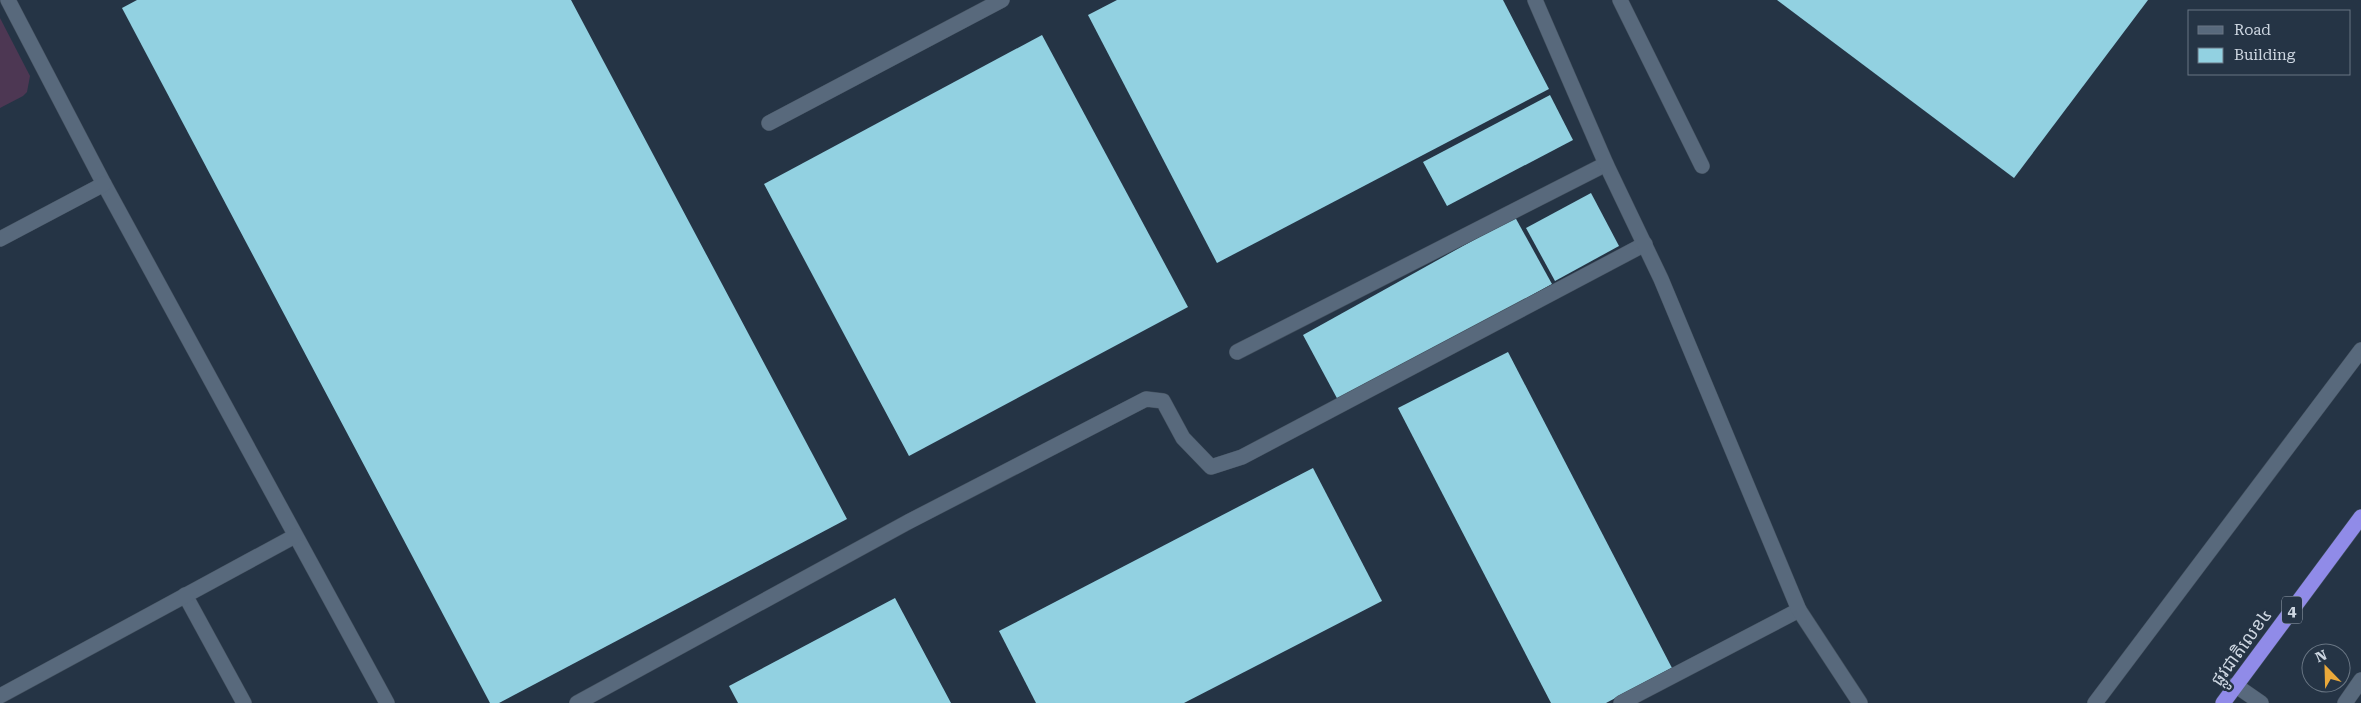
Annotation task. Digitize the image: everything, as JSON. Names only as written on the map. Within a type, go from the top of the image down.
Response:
[{"type":"highway","name":"ផ្លូវជាតិលេខ៤","points":[[2223,703],[2361,518]]},
{"type":"street","points":[[8,0],[104,184],[387,703]]},
{"type":"street","points":[[769,123],[1002,0]]},
{"type":"street","points":[[1535,0],[1606,164],[1645,244],[1799,610],[1860,703]]},
{"type":"street","points":[[1620,0],[1702,166]]},
{"type":"street","points":[[1237,352],[1606,164]]},
{"type":"street","points":[[0,239],[104,184]]},
{"type":"street","points":[[578,703],[908,522],[1146,399],[1163,401],[1183,438],[1211,467],[1242,457],[1645,244]]},
{"type":"street","points":[[2095,703],[2361,350]]},
{"type":"street","points":[[0,696],[296,536]]},
{"type":"street","points":[[185,595],[244,703]]},
{"type":"street","points":[[1621,703],[1799,610]]},
{"type":"street","points":[[2344,703],[2361,680]]},
{"type":"street","points":[[2235,685],[2261,703]]},
{"type":"shaded area","points":[[0,18],[30,76],[27,92],[0,108]]},
{"type":"building","points":[[137,0],[571,0],[847,519],[499,703],[490,703],[122,8]]},
{"type":"building","points":[[1117,0],[1503,0],[1549,89],[1217,263],[1088,15]]},
{"type":"building","points":[[1777,0],[2148,0],[2014,178]]},
{"type":"building","points":[[1042,35],[1188,307],[909,456],[764,184]]},
{"type":"building","points":[[1550,95],[1573,140],[1447,206],[1423,162]]},
{"type":"building","points":[[1591,193],[1619,246],[1555,281],[1526,228]]},
{"type":"building","points":[[1515,217],[1552,284],[1339,402],[1303,335]]},
{"type":"building","points":[[1508,352],[1672,668],[1606,703],[1551,703],[1398,408]]},
{"type":"building","points":[[1313,468],[1382,601],[1184,703],[1036,703],[999,631]]},
{"type":"building","points":[[895,598],[951,703],[738,703],[729,686]]}]
